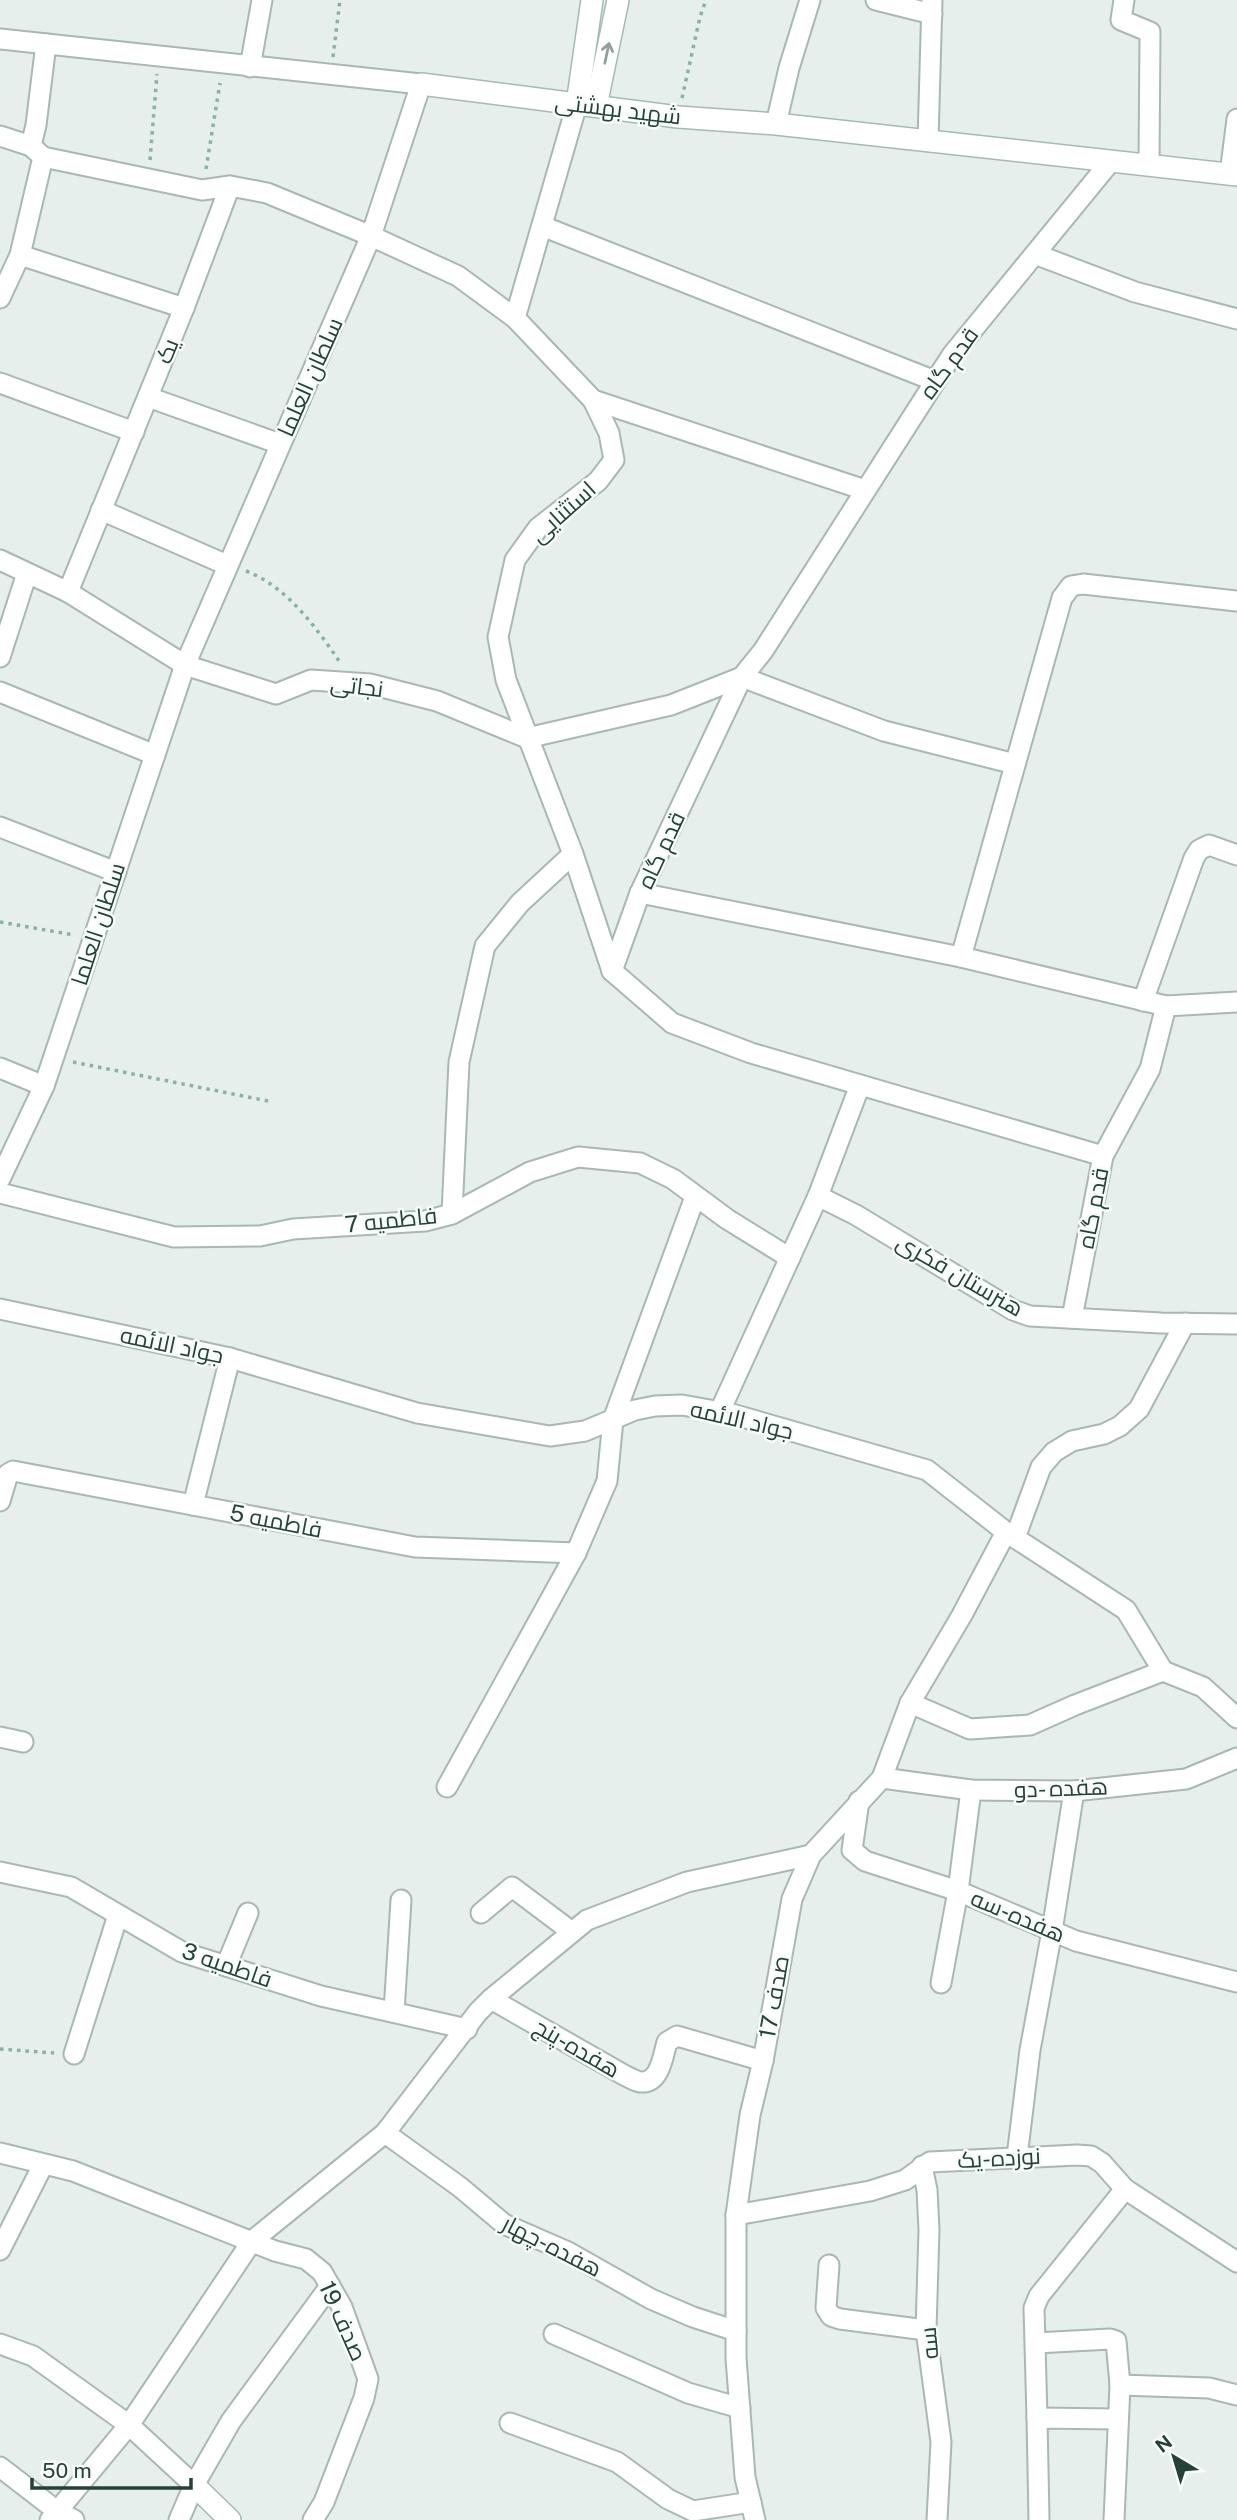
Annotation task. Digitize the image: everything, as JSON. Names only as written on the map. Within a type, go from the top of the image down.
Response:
[{"type":"street","points":[[250,67],[262,0]]},
{"type":"street","points":[[586,105],[592,0]]},
{"type":"street","points":[[515,318],[542,226],[586,105],[618,0]]},
{"type":"street","points":[[776,124],[789,68],[810,0]]},
{"type":"street","points":[[876,0],[932,7],[928,141]]},
{"type":"street","points":[[1124,0],[1121,20],[1150,32],[1149,166]]},
{"type":"street","name":"شهید بهشتی","points":[[0,39],[421,84],[678,117],[776,124],[1233,174]]},
{"type":"street","points":[[0,298],[20,255],[37,151],[36,125],[46,44]]},
{"type":"street","name":"سلطان العلما","points":[[0,1179],[44,1086],[185,665],[371,236],[421,84]]},
{"type":"street","points":[[1233,174],[1237,119]]},
{"type":"street","points":[[0,136],[37,151],[148,180],[202,190],[230,186]]},
{"type":"street","name":"قدم گاه","points":[[1072,1318],[1103,1156],[751,1053],[672,1023],[612,971],[640,893],[742,677],[763,651],[952,355],[1111,161]]},
{"type":"street","name":"استثنایی","points":[[230,186],[267,193],[458,276],[515,318],[593,400],[609,433],[614,460],[598,481],[538,528],[515,560],[498,637],[506,680],[573,853],[612,971]]},
{"type":"street","name":"یک","points":[[68,592],[184,308],[230,186]]},
{"type":"street","points":[[542,226],[935,381]]},
{"type":"street","points":[[1035,254],[1135,292],[1237,319]]},
{"type":"street","points":[[20,255],[184,308]]},
{"type":"street","points":[[0,383],[134,432]]},
{"type":"street","points":[[148,397],[280,444]]},
{"type":"street","points":[[593,400],[865,490]]},
{"type":"street","points":[[102,510],[227,565]]},
{"type":"street","points":[[0,560],[68,592],[185,665]]},
{"type":"street","points":[[0,657],[27,573]]},
{"type":"street","points":[[961,957],[1062,598],[1071,586],[1083,584],[1237,601]]},
{"type":"street","name":"نجاتی","points":[[185,665],[276,694],[311,680],[370,684],[437,701],[527,738]]},
{"type":"street","points":[[527,738],[671,705],[742,677],[884,731],[1015,764]]},
{"type":"street","points":[[0,692],[155,755]]},
{"type":"street","points":[[0,827],[116,873]]},
{"type":"street","points":[[1143,1001],[1199,850],[1209,845],[1237,855]]},
{"type":"street","points":[[452,1214],[459,1062],[485,946],[520,903],[573,853]]},
{"type":"street","points":[[640,893],[961,957],[1166,1006],[1237,1002]]},
{"type":"street","points":[[1103,1156],[1150,1069],[1166,1006]]},
{"type":"street","points":[[0,1068],[44,1086]]},
{"type":"street","points":[[720,1411],[818,1196],[860,1085]]},
{"type":"street","name":"فاطمیه 7","points":[[0,1193],[174,1237],[260,1236],[293,1229],[425,1222],[452,1214],[530,1172],[578,1157],[640,1163],[673,1179],[695,1197],[790,1258]]},
{"type":"street","name":"هنرستان فکری","points":[[818,1196],[856,1215],[1013,1310],[1030,1316],[1237,1324]]},
{"type":"street","points":[[447,1787],[576,1553],[607,1481],[613,1420],[695,1197]]},
{"type":"street","name":"جواد الائمه","points":[[0,1309],[230,1358],[417,1413],[550,1436],[585,1431],[635,1410],[682,1405],[720,1411],[927,1470],[1010,1535],[1126,1610],[1163,1671]]},
{"type":"street","name":"صدف 17","points":[[755,2514],[745,2477],[740,2408],[736,2331],[736,2215],[750,2115],[763,2061],[792,1899],[811,1854],[882,1778],[910,1703],[1010,1535],[1041,1467],[1054,1452],[1072,1441],[1104,1434],[1120,1426],[1139,1409],[1185,1323]]},
{"type":"street","points":[[193,1505],[230,1358]]},
{"type":"street","name":"فاطمیه 5","points":[[0,1501],[8,1474],[13,1471],[415,1547],[576,1553]]},
{"type":"street","points":[[910,1703],[970,1729],[1030,1726],[1075,1705],[1163,1671],[1203,1687],[1237,1718]]},
{"type":"street","points":[[0,1737],[23,1741]]},
{"type":"street","name":"هفده -دو","points":[[882,1778],[971,1790],[1074,1790],[1186,1779],[1237,1758]]},
{"type":"street","points":[[941,1983],[958,1891],[971,1790]]},
{"type":"street","points":[[1017,2157],[1030,2050],[1074,1790]]},
{"type":"street","name":"هفده-سه","points":[[859,1801],[852,1850],[858,1857],[958,1891],[1076,1941],[1237,1982]]},
{"type":"street","points":[[0,2467],[60,2517],[129,2425],[252,2241],[385,2133],[491,1998],[587,1920],[687,1882],[811,1854]]},
{"type":"street","name":"فاطمیه 3","points":[[0,1872],[71,1887],[182,1952],[321,1996],[467,2029]]},
{"type":"street","points":[[481,1913],[512,1887],[572,1932]]},
{"type":"street","points":[[394,2012],[401,1900]]},
{"type":"street","points":[[226,1966],[248,1913]]},
{"type":"street","points":[[74,2054],[118,1915]]},
{"type":"street","name":"هفده-پنج","points":[[491,1998],[640,2082],[651,2080],[657,2073],[667,2042],[677,2036],[763,2061]]},
{"type":"street","name":"هفده-چهار","points":[[385,2133],[460,2187],[504,2224],[568,2252],[651,2299],[736,2331]]},
{"type":"street","name":"صدف 19","points":[[0,2152],[73,2171],[316,2265],[342,2307],[368,2379],[364,2398],[324,2502],[313,2520]]},
{"type":"street","name":"نوزده-یک","points":[[736,2215],[870,2191],[905,2180],[930,2162],[1041,2155],[1091,2157],[1102,2163],[1125,2189],[1237,2262]]},
{"type":"street","points":[[0,2250],[43,2165]]},
{"type":"street","name":"سه","points":[[922,2166],[927,2190],[929,2230],[926,2330],[941,2442],[937,2520]]},
{"type":"street","points":[[1039,2520],[1034,2308],[1039,2296],[1125,2189]]},
{"type":"street","points":[[829,2265],[826,2308],[831,2316],[926,2330]]},
{"type":"street","points":[[179,2520],[194,2485],[231,2421],[330,2286]]},
{"type":"street","points":[[554,2334],[688,2393],[740,2408]]},
{"type":"street","points":[[1036,2343],[1110,2339],[1116,2341],[1119,2385],[1114,2520]]},
{"type":"street","points":[[0,2344],[33,2356],[129,2425],[230,2520]]},
{"type":"street","points":[[1119,2385],[1209,2388],[1237,2395]]},
{"type":"street","points":[[1037,2418],[1117,2419]]},
{"type":"street","points":[[510,2423],[617,2462],[668,2499],[693,2511],[755,2514]]},
{"type":"path","points":[[331,75],[340,0]]},
{"type":"path","points":[[678,117],[706,0]]},
{"type":"path","points":[[148,180],[159,57]]},
{"type":"path","points":[[202,190],[223,64]]},
{"type":"path","points":[[227,565],[263,578],[303,613],[355,683]]},
{"type":"path","points":[[0,922],[94,938]]},
{"type":"path","points":[[54,1058],[268,1101]]},
{"type":"path","points":[[0,2049],[74,2054]]}]
